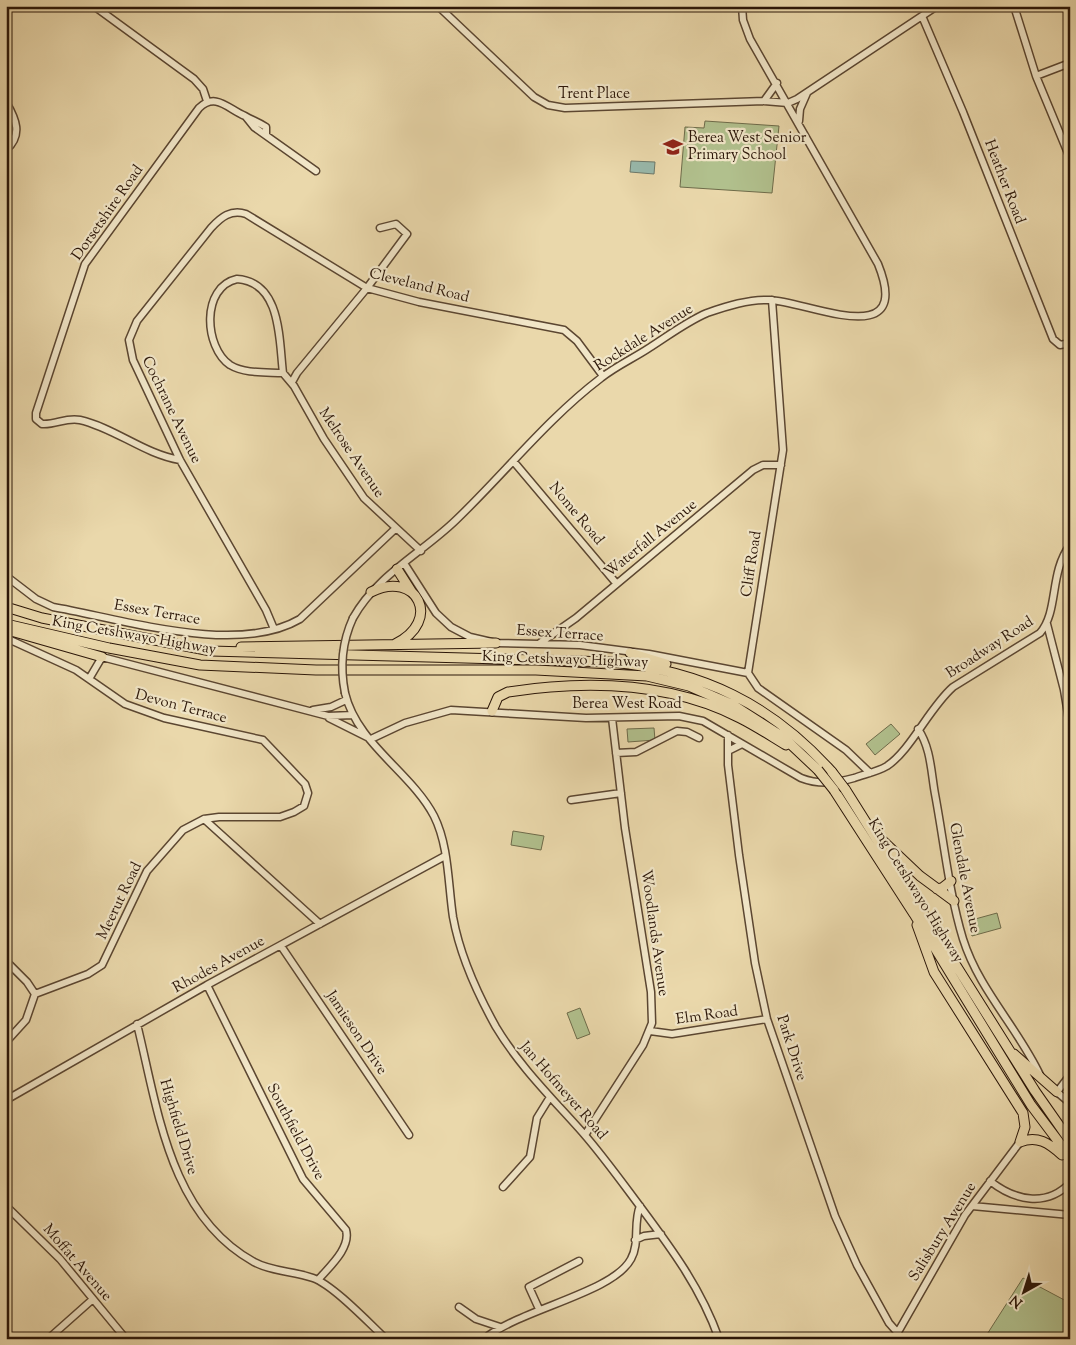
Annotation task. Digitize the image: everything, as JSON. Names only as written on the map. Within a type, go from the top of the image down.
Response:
[{"type":"highway","points":[[393,645],[408,637],[419,623],[420,607],[411,592],[400,566]]},
{"type":"highway","points":[[371,592],[391,586],[401,587],[411,592]]},
{"type":"highway","name":"King Cetshwayo Highway","points":[[6,608],[42,618],[188,647],[246,653],[586,661],[641,665],[670,670],[719,687],[764,712],[804,743],[832,772],[876,835],[1008,1048],[1070,1141]]},
{"type":"highway","name":"King Cetshwayo Highway","points":[[6,624],[92,644],[200,665],[316,670],[563,671],[647,676],[689,686],[733,705],[779,734],[818,770],[834,790],[914,914],[1032,1106],[1070,1157]]},
{"type":"highway","points":[[6,629],[102,657]]},
{"type":"highway","points":[[188,647],[496,643]]},
{"type":"highway","points":[[630,653],[717,682],[754,702],[764,712]]},
{"type":"highway","points":[[492,712],[498,697],[508,692],[600,685],[638,687],[676,694],[729,713],[807,759]]},
{"type":"highway","points":[[876,835],[937,889],[954,901]]},
{"type":"highway","points":[[937,889],[942,888],[951,881]]},
{"type":"highway","points":[[914,914],[925,952],[934,972],[1023,1114],[1025,1127],[1020,1142]]},
{"type":"highway","points":[[1008,1048],[1057,1092]]},
{"type":"highway","points":[[1020,1142],[1029,1139],[1043,1141],[1070,1163]]},
{"type":"street","points":[[94,6],[194,78],[203,88],[207,101],[215,100],[246,117],[252,118],[266,127],[266,134],[316,171]]},
{"type":"street","name":"Trent Place","points":[[438,6],[534,97],[556,108],[764,101],[788,103]]},
{"type":"street","name":"Rockdale Avenue","points":[[371,739],[353,715],[346,696],[342,674],[344,645],[353,618],[371,592],[456,520],[558,415],[603,376],[688,322],[707,313],[744,302],[772,300],[864,318],[879,309],[886,292],[878,264],[746,30],[742,6]]},
{"type":"street","points":[[788,103],[808,92],[937,6]]},
{"type":"street","points":[[1014,6],[1036,76],[1070,158]]},
{"type":"street","name":"Heather Road","points":[[922,16],[963,112],[1053,338],[1060,345],[1070,343]]},
{"type":"street","points":[[1036,76],[1070,63]]},
{"type":"street","points":[[764,101],[777,83]]},
{"type":"street","points":[[799,122],[800,108],[808,92]]},
{"type":"street","name":"Dorsetshire Road","points":[[180,460],[159,456],[81,420],[65,418],[46,424],[39,422],[36,412],[86,264],[199,108],[207,101]]},
{"type":"street","points":[[6,102],[16,119],[17,128],[13,142],[6,150]]},
{"type":"street","name":"Cleveland Road","points":[[227,214],[235,212],[246,214],[368,288],[418,302],[564,330],[576,341],[603,376]]},
{"type":"street","name":"Cochrane Avenue","points":[[227,214],[211,228],[143,312],[132,330],[129,340],[132,360],[180,460],[266,610],[274,630]]},
{"type":"street","points":[[292,382],[297,372],[368,288],[407,234],[396,224],[380,228]]},
{"type":"street","points":[[243,279],[256,284],[273,305],[283,373],[248,371],[235,368],[222,359],[218,352],[214,344],[210,314],[216,296],[232,280],[243,279]]},
{"type":"street","name":"Cliff Road","points":[[748,673],[784,450],[772,300]]},
{"type":"street","name":"Melrose Avenue","points":[[283,373],[292,382],[324,439],[355,486],[372,507],[421,551]]},
{"type":"street","name":"Nome Road","points":[[514,462],[616,583]]},
{"type":"street","name":"Waterfall Avenue","points":[[540,643],[753,470],[763,464],[781,465]]},
{"type":"street","name":"Essex Terrace","points":[[6,576],[36,599],[53,606],[160,628],[199,634],[236,635],[274,630],[292,623],[306,614],[395,529]]},
{"type":"street","name":"Broadway Road","points":[[870,773],[893,761],[941,698],[953,686],[1030,640],[1048,624],[1058,566],[1070,545]]},
{"type":"street","name":"Essex Terrace","points":[[400,566],[441,618],[465,634],[496,643],[586,646],[630,653],[659,655],[748,673]]},
{"type":"street","points":[[1048,624],[1064,690],[1070,726]]},
{"type":"street","name":"Devon Terrace","points":[[6,638],[76,670],[109,695],[130,707],[179,722],[259,738],[274,749],[308,788],[308,798],[304,806],[294,812],[280,816],[219,816],[204,819]]},
{"type":"street","points":[[89,679],[102,657],[309,711],[333,716],[353,715]]},
{"type":"street","points":[[748,673],[758,688],[854,757],[870,773]]},
{"type":"street","points":[[309,711],[331,707],[346,696]]},
{"type":"street","points":[[309,711],[371,739]]},
{"type":"street","name":"Berea West Road","points":[[371,739],[405,723],[440,712],[492,712],[612,718],[687,716],[703,721],[795,776],[812,782],[834,782],[870,773]]},
{"type":"street","name":"Woodlands Avenue","points":[[612,718],[650,992],[650,1031]]},
{"type":"street","name":"Glendale Avenue","points":[[918,729],[924,740],[932,768],[954,901],[964,940],[973,964],[1040,1076]]},
{"type":"street","points":[[616,753],[636,752],[677,731],[687,732],[699,738]]},
{"type":"street","name":"Park Drive","points":[[728,735],[739,855],[755,963],[767,1019],[835,1216],[857,1265],[896,1336]]},
{"type":"street","name":"Jan Hofmeyer Road","points":[[371,739],[414,787],[432,813],[441,834],[454,920],[474,984],[508,1046],[527,1072],[585,1135],[661,1234],[698,1288],[720,1339]]},
{"type":"street","points":[[728,751],[742,744]]},
{"type":"street","points":[[571,800],[621,793]]},
{"type":"street","points":[[204,819],[320,924]]},
{"type":"street","name":"Meerut Road","points":[[35,994],[88,974],[102,965],[109,954],[140,883],[151,865],[183,830],[204,819]]},
{"type":"street","name":"Rhodes Avenue","points":[[6,1100],[207,985],[445,856]]},
{"type":"street","name":"Jamieson Drive","points":[[281,946],[409,1135]]},
{"type":"street","points":[[6,962],[27,982],[35,994],[26,1020],[6,1042]]},
{"type":"street","name":"Southfield Drive","points":[[207,985],[303,1178],[346,1230],[348,1237],[344,1248],[318,1280]]},
{"type":"street","name":"Elm Road","points":[[650,1031],[672,1034],[767,1019]]},
{"type":"street","name":"Highfield Drive","points":[[137,1024],[173,1162],[183,1185],[204,1220],[229,1244],[254,1262],[318,1280],[386,1339]]},
{"type":"street","points":[[585,1135],[625,1074],[650,1031]]},
{"type":"street","points":[[1070,1075],[1057,1092],[1070,1103]]},
{"type":"street","points":[[503,1187],[530,1157],[537,1116],[550,1097]]},
{"type":"street","name":"Salisbury Avenue","points":[[896,1336],[972,1206],[1020,1142]]},
{"type":"street","points":[[990,1181],[1009,1194],[1030,1200],[1054,1194],[1070,1182]]},
{"type":"street","points":[[484,1339],[500,1327],[539,1309],[603,1284],[615,1277],[630,1261],[635,1240],[635,1218],[640,1206]]},
{"type":"street","points":[[972,1206],[1070,1215]]},
{"type":"street","name":"Moffat Avenue","points":[[8,1211],[60,1259],[126,1339]]},
{"type":"street","points":[[635,1240],[644,1236],[661,1234]]},
{"type":"street","points":[[539,1309],[528,1288],[580,1261]]},
{"type":"street","points":[[48,1339],[93,1299]]},
{"type":"street","points":[[458,1307],[476,1319],[500,1327]]},
{"type":"green space","points":[[705,121],[779,126],[772,193],[680,187],[685,127],[704,128]]},
{"type":"green space","points":[[891,724],[900,734],[875,755],[866,744]]},
{"type":"green space","points":[[654,728],[655,740],[628,742],[627,729]]},
{"type":"green space","points":[[513,831],[544,836],[541,850],[511,845]]},
{"type":"green space","points":[[997,913],[1001,928],[972,936],[968,921]]},
{"type":"green space","points":[[580,1008],[590,1034],[577,1039],[567,1013]]},
{"type":"green space","points":[[1023,1278],[1070,1303],[1070,1339],[984,1339]]},
{"type":"shaded area","points":[[631,161],[655,162],[654,174],[630,172]]},
{"type":"place","name":"Berea West Senior Primary School","points":[[673,147]]}]
